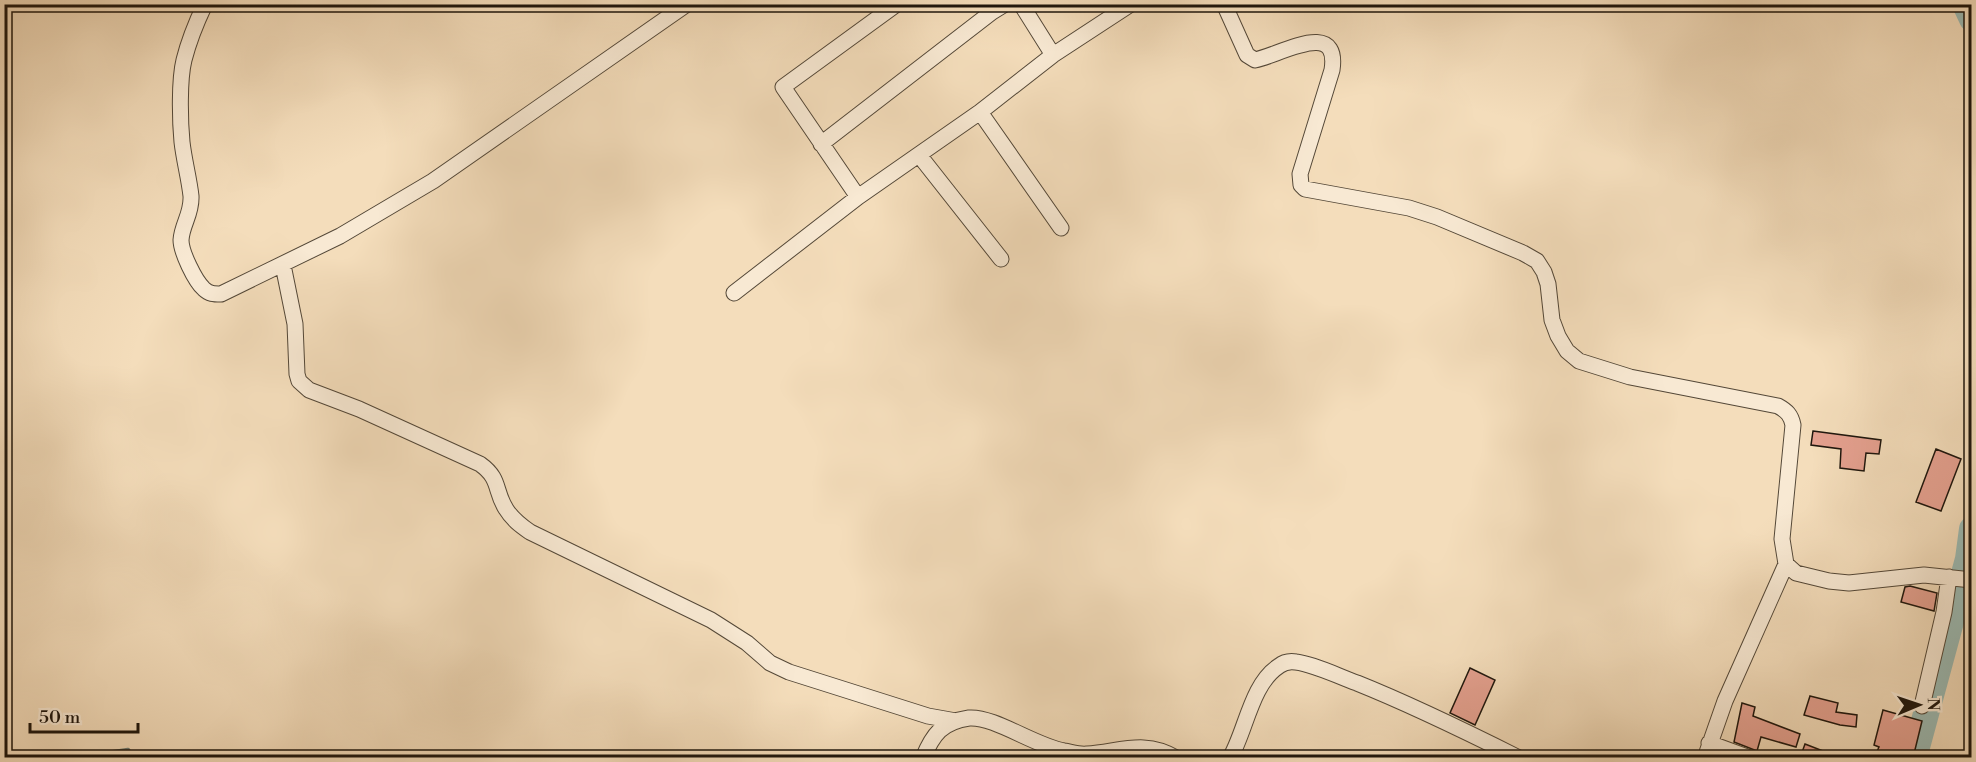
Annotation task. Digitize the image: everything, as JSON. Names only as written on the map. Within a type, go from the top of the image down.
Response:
[{"type":"street","points":[[205,4],[192,32],[183,63],[182,140],[191,197],[190,213],[183,228],[181,242],[197,281],[205,291],[212,294],[221,294],[340,236],[433,181],[687,4]]},
{"type":"street","points":[[858,196],[820,144],[783,87],[897,4]]},
{"type":"street","points":[[1021,4],[1053,55]]},
{"type":"street","points":[[734,293],[858,196],[980,112],[1053,55],[1131,4]]},
{"type":"street","points":[[1224,4],[1247,55],[1255,60],[1304,44],[1324,43],[1331,48],[1334,56],[1332,70],[1300,174],[1301,185],[1305,189],[1409,208],[1437,217],[1537,261],[1548,284],[1552,320],[1558,336],[1567,351],[1579,361],[1630,377],[1778,406],[1787,411],[1793,425],[1782,539],[1786,564],[1741,662],[1707,750],[1750,758]]},
{"type":"street","points":[[820,144],[995,7]]},
{"type":"street","points":[[980,112],[1061,228]]},
{"type":"street","points":[[919,155],[1001,260]]},
{"type":"street","points":[[283,265],[295,324],[297,374],[299,381],[309,390],[480,464],[496,480],[505,508],[514,520],[530,532],[711,620],[747,643],[770,663],[789,672],[928,716],[956,721]]},
{"type":"street","points":[[1786,564],[1796,573],[1849,583],[1924,575],[1971,580]]},
{"type":"street","points":[[1922,706],[1952,578]]},
{"type":"street","points":[[1230,758],[1243,724],[1263,684],[1276,667],[1294,662],[1319,669],[1400,700],[1519,758]]},
{"type":"street","points":[[923,758],[930,741],[942,727],[972,718],[990,721],[1035,742],[1068,752],[1085,754],[1107,750],[1146,748],[1162,749],[1176,758]]},
{"type":"building","points":[[1813,431],[1881,440],[1879,454],[1866,453],[1864,471],[1840,468],[1841,449],[1811,445]]},
{"type":"building","points":[[1936,449],[1961,459],[1941,511],[1916,502]]},
{"type":"building","points":[[1910,586],[1937,593],[1934,611],[1901,602],[1905,587]]},
{"type":"building","points":[[1470,668],[1495,680],[1475,725],[1450,713]]},
{"type":"building","points":[[1810,696],[1838,703],[1836,712],[1857,715],[1856,727],[1804,715]]},
{"type":"building","points":[[1742,703],[1755,707],[1753,716],[1800,734],[1796,747],[1761,737],[1757,751],[1734,742]]},
{"type":"building","points":[[1883,710],[1922,721],[1913,758],[1874,758],[1879,747],[1874,745]]},
{"type":"building","points":[[1805,744],[1836,756],[1836,758],[1800,758]]},
{"type":"waterway","points":[[1965,4],[1972,19]]},
{"type":"waterway","points":[[1914,758],[1968,559],[1972,529]]},
{"type":"waterway","points":[[74,758],[128,750],[133,758]]}]
